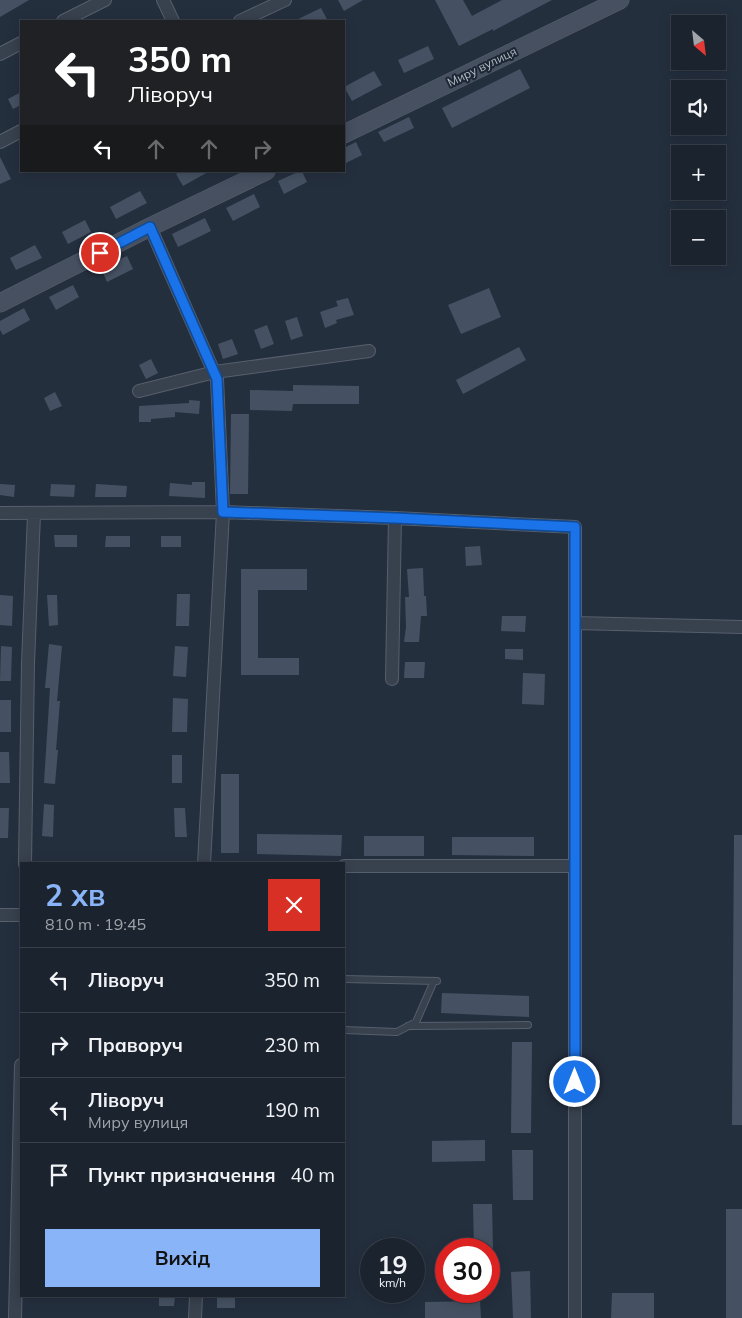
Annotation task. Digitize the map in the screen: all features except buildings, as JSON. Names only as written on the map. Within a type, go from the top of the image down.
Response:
[{"type":"main road","name":"Миру вулиця","points":[[345,134],[620,0]]},
{"type":"main road","points":[[0,303],[264,172]]},
{"type":"street","points":[[65,20],[105,0]]},
{"type":"street","points":[[164,0],[173,20]]},
{"type":"street","points":[[242,20],[285,0]]},
{"type":"street","points":[[0,54],[20,44]]},
{"type":"street","points":[[0,142],[20,132]]},
{"type":"street","points":[[150,227],[217,379],[223,512],[204,862]]},
{"type":"street","points":[[139,391],[215,372],[369,351]]},
{"type":"street","points":[[0,513],[223,512],[575,527],[575,1318]]},
{"type":"street","points":[[26,862],[28,663],[34,514]]},
{"type":"street","points":[[392,679],[395,518]]},
{"type":"street","points":[[575,624],[742,627]]},
{"type":"street","points":[[345,866],[575,866]]},
{"type":"street","points":[[0,915],[20,915]]},
{"type":"street","points":[[15,1318],[20,1107]]},
{"type":"street","points":[[195,1318],[196,1297]]},
{"type":"lane","points":[[345,979],[436,981],[416,1022],[397,1032],[345,1030]]},
{"type":"lane","points":[[408,1026],[528,1025]]},
{"type":"route","points":[[100,253],[150,227],[217,379],[223,512],[575,527],[575,1082]]}]
